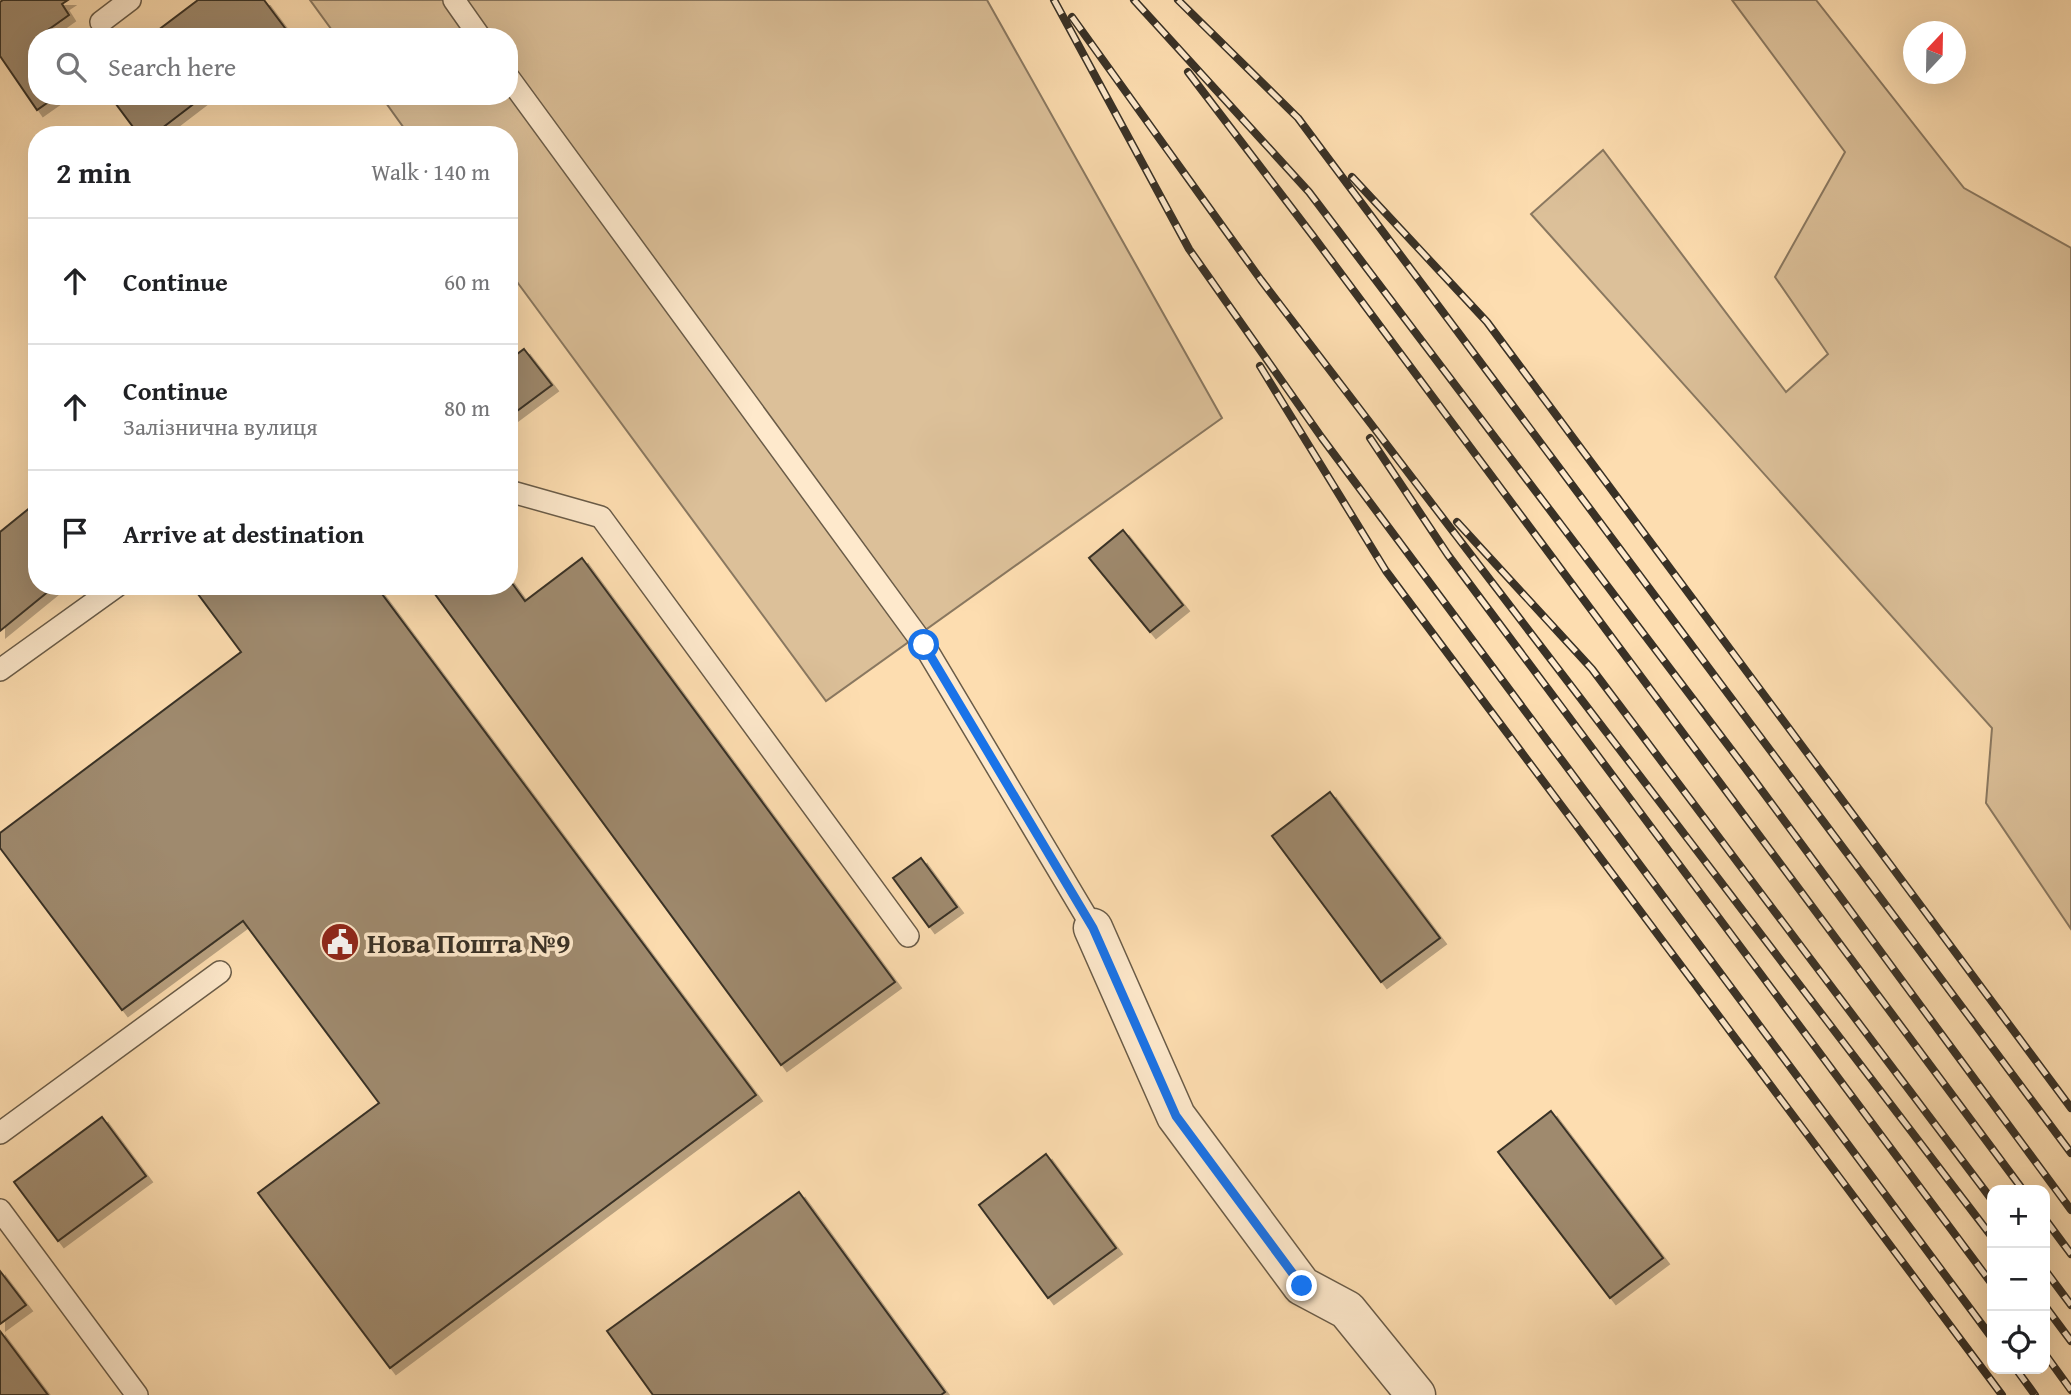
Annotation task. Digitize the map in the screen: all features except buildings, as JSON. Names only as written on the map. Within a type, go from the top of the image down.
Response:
[{"type":"street","points":[[1093,928],[1176,1116],[1302,1286],[1348,1310],[1416,1395]]},
{"type":"lane","points":[[101,22],[130,0]]},
{"type":"lane","points":[[454,0],[474,28]]},
{"type":"lane","points":[[518,90],[924,645],[1093,928]]},
{"type":"lane","points":[[518,494],[601,517],[908,936]]},
{"type":"lane","points":[[0,670],[104,595]]},
{"type":"lane","points":[[0,1133],[220,972]]},
{"type":"lane","points":[[0,1210],[137,1395]]},
{"type":"shaded area","points":[[310,0],[987,0],[1222,418],[826,701],[518,283],[518,126],[403,126],[387,105],[518,105],[518,28],[330,28]]},
{"type":"shaded area","points":[[1732,0],[1816,0],[1964,188],[2071,248],[2071,929],[1986,803],[1992,728],[1531,214],[1603,150],[1786,392],[1828,354],[1775,277],[1845,152]]},
{"type":"railway","points":[[1054,0],[1189,249],[1322,438],[1987,1331]]},
{"type":"railway","points":[[1134,0],[1309,192],[1749,773],[2071,1210]]},
{"type":"railway","points":[[1178,0],[1298,118],[2071,1153]]},
{"type":"railway","points":[[1072,17],[1261,280],[1987,1230]]},
{"type":"railway","points":[[1188,72],[2019,1185]]},
{"type":"railway","points":[[1352,177],[1487,322],[2071,1108]]},
{"type":"railway","points":[[1260,366],[1386,571],[2002,1395]]},
{"type":"railway","points":[[1370,438],[1448,555],[1987,1277]]},
{"type":"railway","points":[[1457,522],[1592,669],[1987,1193]]},
{"type":"railway","points":[[2050,1226],[2071,1254]]},
{"type":"railway","points":[[2050,1277],[2071,1305]]},
{"type":"railway","points":[[2049,1311],[2071,1341]]},
{"type":"railway","points":[[2050,1361],[2071,1390]]},
{"type":"railway","points":[[2020,1374],[2035,1395]]},
{"type":"place","name":"Нова Пошта №9","points":[[340,942]]},
{"type":"route","points":[[924,645],[1093,928],[1176,1116],[1302,1286]]}]
